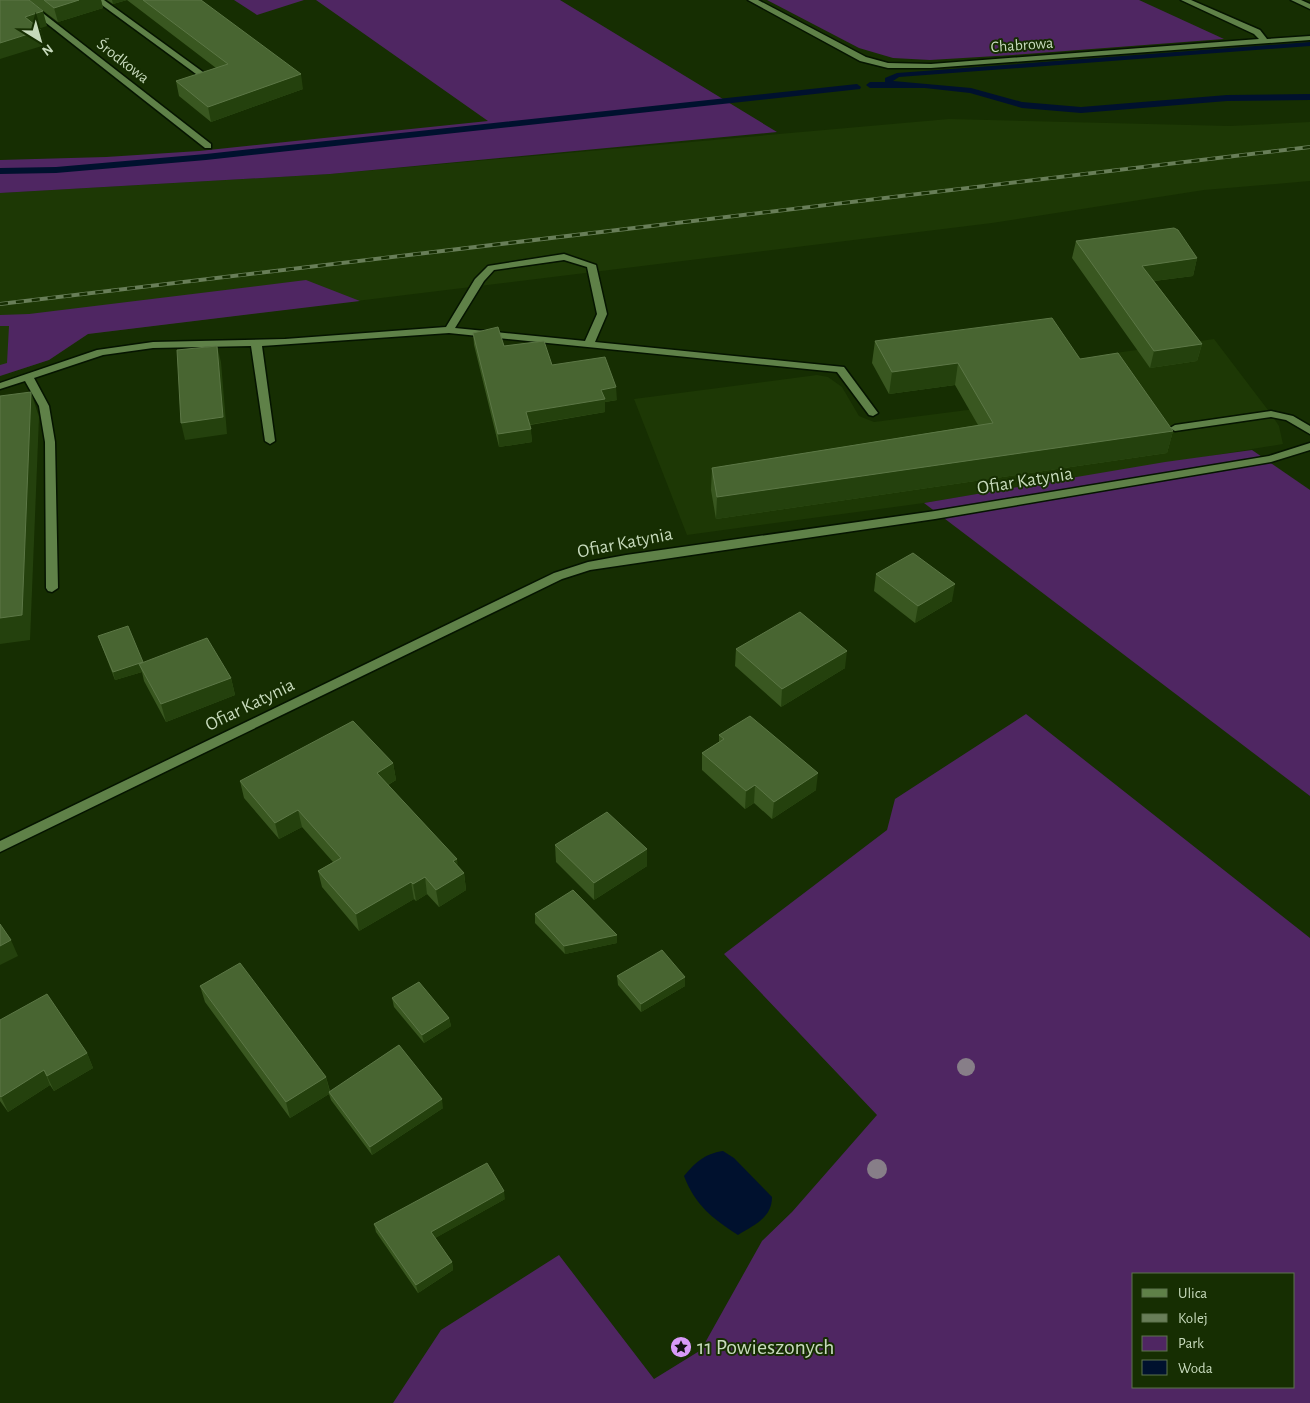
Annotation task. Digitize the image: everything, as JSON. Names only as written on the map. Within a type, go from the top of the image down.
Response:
[{"type":"street","name":"Środkowa","points":[[20,0],[208,146]]},
{"type":"street","points":[[99,0],[210,80]]},
{"type":"street","name":"Chabrowa","points":[[752,0],[863,59],[872,63],[897,66],[931,66],[1310,38]]},
{"type":"street","points":[[1185,0],[1257,32],[1266,42]]},
{"type":"street","points":[[1295,0],[1310,6]]},
{"type":"street","points":[[449,330],[480,279],[491,268],[564,257],[591,265],[602,314],[589,344]]},
{"type":"street","points":[[0,386],[102,352],[153,345],[285,342],[449,330],[816,368],[840,368],[873,413]]},
{"type":"street","points":[[256,342],[270,441]]},
{"type":"street","points":[[28,376],[44,406],[50,442],[52,588]]},
{"type":"street","points":[[1175,428],[1271,414],[1288,418],[1310,432]]},
{"type":"street","name":"Ofiar Katynia","points":[[0,847],[558,576],[588,566],[934,515],[1271,459],[1310,446]]},
{"type":"shaded area","points":[[949,119],[1230,126],[1310,122],[1310,181],[1204,190],[992,223],[88,334],[49,360],[0,376],[0,193],[330,174]]},
{"type":"shaded area","points":[[1214,339],[1279,426],[1283,444],[924,503],[687,535],[634,399],[817,375],[828,377],[842,387],[859,416],[874,422],[1077,396],[1115,375],[1101,355]]},
{"type":"green space","points":[[234,0],[304,0],[257,15]]},
{"type":"green space","points":[[316,0],[560,0],[777,132],[330,174],[0,193],[0,160],[106,157],[199,151],[488,121]]},
{"type":"green space","points":[[767,0],[1139,0],[1224,39],[930,60],[893,58],[859,48]]},
{"type":"green space","points":[[306,280],[360,301],[88,334],[49,360],[0,376],[0,365],[7,363],[9,326],[0,326],[0,315],[29,314]]},
{"type":"green space","points":[[1252,450],[1310,490],[1310,796],[924,503],[1165,462]]},
{"type":"green space","points":[[1026,714],[1310,938],[1310,1403],[393,1403],[441,1330],[559,1255],[654,1379],[701,1350],[762,1241],[792,1212],[877,1115],[724,954],[887,830],[895,799]]},
{"type":"water","points":[[723,1151],[734,1158],[772,1197],[769,1210],[765,1216],[738,1235],[721,1223],[699,1203],[684,1176],[701,1159]]},
{"type":"building","points":[[0,0],[29,0],[43,11],[25,17],[41,30],[0,43]]},
{"type":"building","points":[[44,0],[79,0],[54,8]]},
{"type":"building","points":[[143,0],[201,0],[301,74],[208,107],[176,81],[228,64]]},
{"type":"building","points":[[1174,228],[1178,230],[1197,258],[1142,266],[1202,344],[1154,351],[1076,241]]},
{"type":"building","points":[[1052,318],[1080,359],[1118,353],[1173,431],[717,497],[712,468],[993,423],[958,363],[892,372],[875,341]]},
{"type":"building","points":[[498,327],[504,346],[544,341],[552,365],[605,357],[616,387],[601,390],[605,399],[526,412],[531,429],[498,434],[473,333]]},
{"type":"building","points":[[217,346],[223,417],[181,423],[177,350]]},
{"type":"building","points":[[31,392],[22,615],[0,618],[0,396]]},
{"type":"building","points":[[913,553],[955,584],[918,606],[876,574]]},
{"type":"building","points":[[800,612],[847,651],[782,689],[736,649]]},
{"type":"building","points":[[128,626],[143,662],[113,672],[98,636]]},
{"type":"building","points":[[207,638],[231,678],[161,704],[139,664]]},
{"type":"building","points":[[750,716],[818,773],[774,802],[755,785],[746,791],[702,753],[724,739],[719,735]]},
{"type":"building","points":[[353,721],[393,763],[377,773],[457,859],[453,861],[464,873],[436,890],[425,877],[413,884],[411,882],[356,914],[318,871],[341,858],[298,810],[275,823],[240,781]]},
{"type":"building","points":[[607,812],[647,849],[594,883],[555,845]]},
{"type":"building","points":[[573,890],[617,935],[564,946],[535,914]]},
{"type":"building","points":[[0,924],[11,940],[0,946]]},
{"type":"building","points":[[662,950],[685,977],[641,1004],[617,976]]},
{"type":"building","points":[[240,963],[326,1077],[286,1102],[200,986]]},
{"type":"building","points":[[419,982],[449,1018],[422,1035],[392,998]]},
{"type":"building","points":[[47,994],[87,1053],[47,1076],[44,1070],[1,1097],[0,1020]]},
{"type":"building","points":[[399,1045],[442,1099],[370,1147],[329,1092]]},
{"type":"building","points":[[487,1163],[504,1191],[431,1232],[452,1262],[416,1285],[374,1224]]},
{"type":"waterway","points":[[890,84],[888,80],[897,75],[1310,44]]},
{"type":"waterway","points":[[870,85],[925,85],[971,91],[1022,105],[1081,110],[1227,98],[1310,97]]},
{"type":"waterway","points":[[0,171],[56,170],[206,157],[857,87]]},
{"type":"railway","points":[[0,304],[1310,147]]},
{"type":"place","name":"11 Powieszonych","points":[[681,1347]]}]
